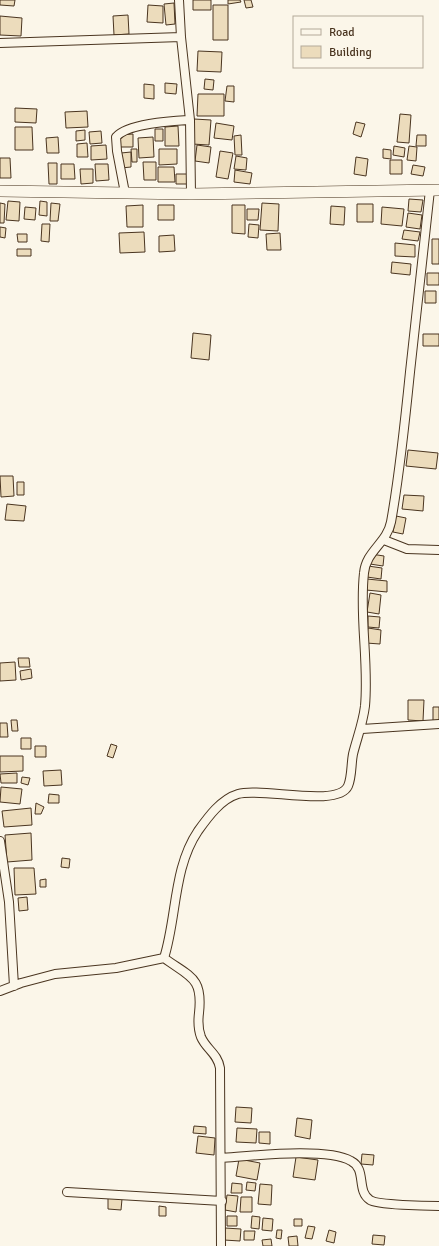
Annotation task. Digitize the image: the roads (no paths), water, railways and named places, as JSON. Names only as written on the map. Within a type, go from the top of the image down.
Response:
[{"type":"street","points":[[179,0],[181,37],[190,120],[191,194]]},
{"type":"street","points":[[0,43],[181,37]]},
{"type":"street","points":[[125,193],[115,140],[118,134],[149,124],[190,120]]},
{"type":"street","points":[[0,191],[191,194],[434,190],[404,438],[391,524],[384,540],[367,558],[364,570],[362,602],[365,648],[365,704],[362,729],[351,764],[349,784],[343,792],[337,795],[324,797],[246,792],[230,797],[210,815],[198,831],[189,848],[180,876],[169,944],[164,958]]},
{"type":"street","points":[[384,540],[407,549],[439,550]]},
{"type":"street","points":[[362,729],[439,724]]},
{"type":"street","points":[[0,841],[9,902],[14,986]]},
{"type":"street","points":[[0,991],[55,974],[116,968],[164,958],[194,980],[200,993],[198,1024],[199,1032],[205,1044],[216,1056],[220,1068],[222,1158],[221,1246]]},
{"type":"street","points":[[222,1158],[307,1154],[332,1155],[353,1161],[359,1168],[364,1194],[374,1202],[439,1206]]},
{"type":"street","points":[[67,1192],[222,1201]]}]
